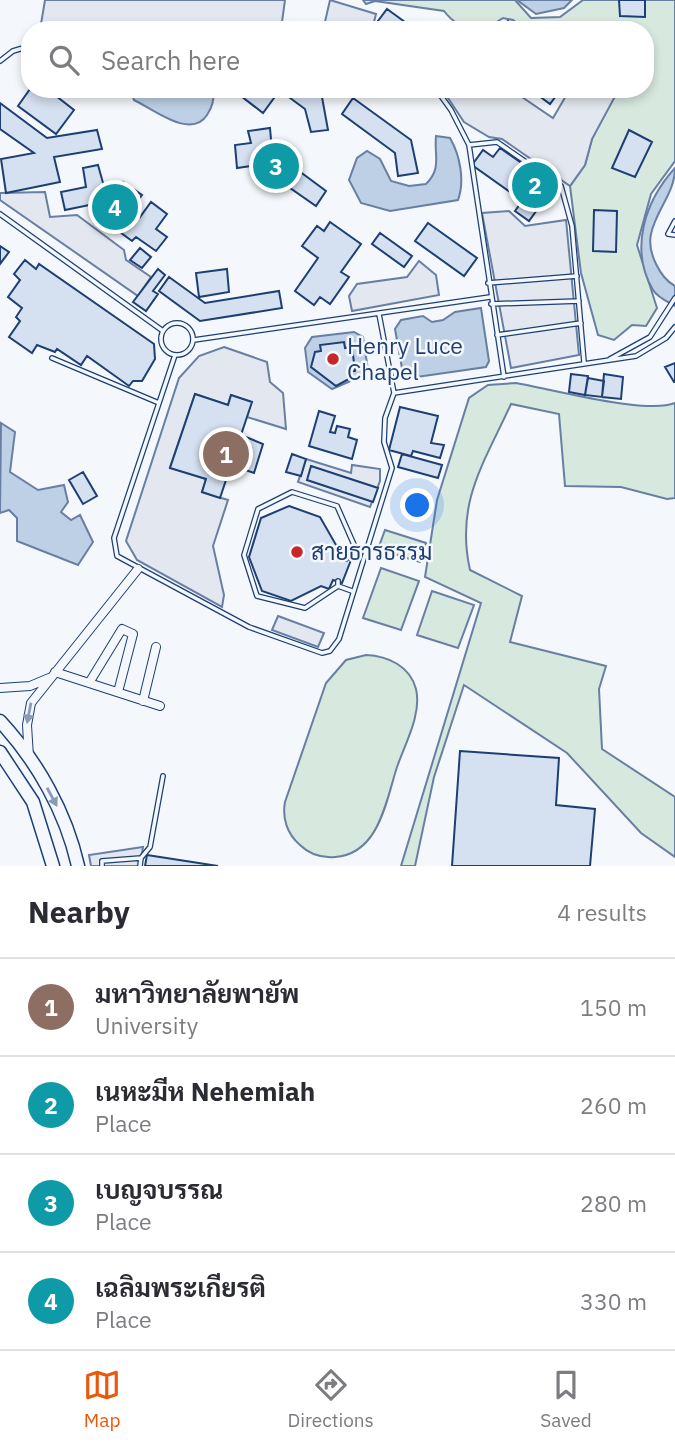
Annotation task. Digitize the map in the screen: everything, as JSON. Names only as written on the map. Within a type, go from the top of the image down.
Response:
[{"type":"main road","points":[[0,721],[29,757],[56,804],[78,866]]},
{"type":"main road","points":[[1,755],[33,802],[53,866]]},
{"type":"street","points":[[29,757],[27,725],[30,703],[138,569]]},
{"type":"street","points":[[89,683],[122,629],[133,634],[118,692]]},
{"type":"street","points":[[143,701],[156,647]]},
{"type":"street","points":[[0,688],[30,686],[54,675],[89,683],[160,706]]},
{"type":"lane","points":[[0,61],[21,49]]},
{"type":"lane","points":[[442,98],[469,145],[490,298],[504,376]]},
{"type":"lane","points":[[469,145],[497,142],[561,186],[570,214],[584,362]]},
{"type":"lane","points":[[0,214],[163,331]]},
{"type":"lane","points":[[675,221],[668,234],[675,235]]},
{"type":"lane","points":[[488,283],[577,276]]},
{"type":"lane","points":[[194,340],[490,298]]},
{"type":"lane","points":[[606,361],[650,337],[675,298]]},
{"type":"lane","points":[[491,304],[579,301]]},
{"type":"lane","points":[[174,355],[114,538],[117,556],[249,628],[322,653],[330,651],[340,639],[352,591],[392,468],[384,442],[385,418],[394,393],[379,314]]},
{"type":"lane","points":[[182,323],[191,329],[194,340],[187,351],[174,355],[163,346],[163,331],[171,324],[182,323]]},
{"type":"lane","points":[[497,335],[580,323]]},
{"type":"lane","points":[[394,393],[636,356],[666,338],[675,327]]},
{"type":"lane","points":[[52,358],[159,402]]},
{"type":"lane","points":[[352,591],[338,584],[305,608],[257,596],[244,555],[258,509],[292,492],[337,506],[355,547],[365,551]]},
{"type":"lane","points":[[346,559],[349,550],[355,547]]},
{"type":"lane","points":[[140,866],[141,858],[150,847],[163,776]]},
{"type":"lane","points":[[102,866],[102,861],[141,858]]},
{"type":"shaded area","points":[[45,0],[285,0],[282,21],[42,21]]},
{"type":"shaded area","points":[[330,0],[376,14],[374,21],[325,21]]},
{"type":"shaded area","points":[[363,0],[515,0],[531,18],[560,17],[583,0],[675,0],[675,161],[651,194],[637,245],[657,308],[646,326],[632,325],[614,340],[598,335],[581,273],[570,186],[585,165],[592,139],[613,98],[654,98],[654,21],[514,21],[503,18],[498,21],[455,21],[444,11],[375,1],[366,4]]},
{"type":"shaded area","points":[[448,98],[523,98],[553,118],[565,98],[614,98],[592,139],[585,165],[570,186],[502,139],[489,137],[464,122]]},
{"type":"shaded area","points":[[45,192],[50,217],[77,215],[124,250],[126,260],[151,277],[138,296],[0,200],[0,193]]},
{"type":"shaded area","points":[[509,211],[525,226],[566,220],[579,355],[511,368],[482,213]]},
{"type":"shaded area","points":[[419,261],[436,275],[439,295],[352,311],[349,296],[357,284],[407,277]]},
{"type":"shaded area","points":[[224,347],[267,362],[270,382],[283,393],[286,429],[247,417],[251,402],[231,395],[228,405],[195,394],[170,467],[206,479],[202,492],[228,500],[213,546],[224,595],[222,607],[137,560],[126,541],[179,378],[199,356]]},
{"type":"shaded area","points":[[516,383],[622,404],[662,406],[675,403],[675,498],[667,499],[621,487],[565,486],[559,414],[511,404],[475,484],[466,524],[466,546],[470,570],[522,596],[510,642],[606,666],[599,689],[602,749],[675,797],[675,857],[641,833],[567,753],[464,685],[434,777],[415,866],[401,866],[481,603],[425,577],[437,500],[469,398],[488,385]]},
{"type":"shaded area","points":[[306,459],[351,473],[352,465],[380,469],[380,481],[370,507],[298,482]]},
{"type":"shaded area","points":[[385,530],[426,543],[420,562],[378,549]]},
{"type":"shaded area","points":[[381,568],[419,581],[401,630],[363,618]]},
{"type":"shaded area","points":[[432,591],[474,605],[458,648],[417,635]]},
{"type":"shaded area","points":[[278,616],[324,633],[318,647],[272,630]]},
{"type":"shaded area","points":[[366,655],[390,660],[409,674],[416,689],[415,719],[384,810],[371,836],[350,854],[321,856],[304,848],[292,836],[285,820],[285,802],[326,683],[346,660]]},
{"type":"shaded area","points":[[143,847],[140,866],[91,866],[89,855]]},
{"type":"water","points":[[517,0],[572,0],[564,8],[536,14]]},
{"type":"water","points":[[133,98],[213,98],[207,115],[200,122],[192,124],[172,120]]},
{"type":"water","points":[[436,136],[450,138],[456,152],[461,177],[458,200],[390,211],[361,203],[349,180],[357,158],[367,151],[380,159],[391,181],[409,186],[426,184],[436,167]]},
{"type":"water","points":[[675,168],[672,185],[653,225],[650,241],[656,264],[664,277],[675,286],[675,306],[653,290],[642,258],[642,242],[649,210],[664,181]]},
{"type":"water","points":[[481,308],[489,361],[486,367],[410,378],[403,374],[395,329],[401,320],[423,316],[432,322],[443,320],[455,312]]},
{"type":"water","points":[[354,332],[363,337],[368,370],[358,378],[332,389],[308,372],[305,348],[312,337]]},
{"type":"water","points":[[1,423],[15,432],[10,472],[38,490],[64,485],[68,502],[61,512],[71,520],[80,515],[93,542],[78,565],[17,541],[17,518],[9,510],[0,513]]},
{"type":"building","points":[[619,0],[645,0],[645,17],[620,16]]},
{"type":"building","points":[[387,9],[404,21],[378,21]]},
{"type":"building","points":[[24,98],[59,98],[74,110],[56,134],[18,106]]},
{"type":"building","points":[[243,98],[274,98],[263,113]]},
{"type":"building","points":[[290,98],[322,98],[328,130],[311,132],[305,109]]},
{"type":"building","points":[[353,98],[411,140],[418,173],[398,176],[395,153],[342,114]]},
{"type":"building","points":[[542,98],[554,98],[550,104]]},
{"type":"building","points":[[0,103],[47,138],[97,130],[102,149],[54,157],[60,182],[6,193],[1,159],[34,153],[0,129]]},
{"type":"building","points":[[270,128],[272,151],[326,191],[316,206],[257,165],[237,168],[235,145],[251,143],[248,131]]},
{"type":"building","points":[[629,130],[652,142],[635,177],[612,168]]},
{"type":"building","points":[[500,148],[554,186],[529,221],[515,211],[529,192],[516,183],[510,192],[472,165],[483,150],[493,157]]},
{"type":"building","points":[[98,165],[105,190],[113,196],[123,182],[142,195],[131,210],[140,217],[151,202],[167,214],[156,229],[167,237],[156,251],[136,237],[132,241],[109,224],[113,219],[94,204],[65,210],[61,192],[86,187],[83,168]]},
{"type":"building","points":[[594,210],[617,211],[616,252],[593,251]]},
{"type":"building","points":[[330,222],[361,244],[341,272],[349,277],[330,304],[320,297],[314,305],[295,291],[318,258],[302,246],[317,226],[324,231]]},
{"type":"building","points":[[428,223],[477,258],[464,276],[415,241]]},
{"type":"building","points":[[380,233],[412,256],[404,267],[372,244]]},
{"type":"building","points":[[0,246],[9,252],[0,264]]},
{"type":"building","points":[[140,248],[151,257],[142,268],[130,260]]},
{"type":"building","points":[[25,260],[36,269],[39,264],[154,344],[155,359],[142,381],[133,381],[129,386],[87,356],[81,365],[57,349],[55,352],[37,345],[32,353],[9,337],[20,321],[16,317],[22,308],[8,297],[20,280],[14,274]]},
{"type":"building","points":[[158,269],[165,275],[153,291],[158,294],[146,311],[133,302]]},
{"type":"building","points":[[227,269],[229,292],[199,297],[196,273]]},
{"type":"building","points":[[169,277],[205,303],[279,291],[282,308],[200,321],[159,291]]},
{"type":"building","name":"Henry Luce Chapel","points":[[344,342],[345,348],[352,347],[355,371],[348,372],[349,379],[336,386],[311,367],[315,352],[321,351],[320,345]]},
{"type":"building","points":[[675,363],[675,382],[674,382],[665,367]]},
{"type":"building","points":[[571,374],[588,376],[585,395],[569,392]]},
{"type":"building","points":[[604,374],[623,377],[621,399],[602,397]]},
{"type":"building","points":[[588,378],[604,381],[602,397],[585,395]]},
{"type":"building","points":[[195,394],[228,405],[231,395],[252,402],[241,435],[263,444],[254,473],[231,465],[220,498],[202,492],[206,479],[170,468]]},
{"type":"building","points":[[400,407],[438,416],[431,443],[444,445],[440,458],[413,451],[411,456],[389,450]]},
{"type":"building","points":[[319,411],[335,416],[330,432],[335,433],[337,426],[350,429],[348,437],[357,440],[352,459],[309,446]]},
{"type":"building","points":[[292,454],[306,459],[301,476],[286,472]]},
{"type":"building","points":[[402,454],[442,465],[438,478],[398,467]]},
{"type":"building","points":[[311,466],[378,488],[373,502],[307,480]]},
{"type":"building","points":[[83,472],[97,496],[83,504],[69,480]]},
{"type":"building","name":"สายธารธรรม","points":[[289,506],[320,517],[336,545],[344,547],[341,557],[351,560],[342,583],[333,580],[329,589],[321,586],[291,601],[262,591],[249,557],[261,518]]},
{"type":"building","points":[[460,751],[559,758],[556,805],[595,809],[590,866],[452,866]]},
{"type":"building","points":[[147,855],[218,866],[145,866]]},
{"type":"place","name":"เบญจบรรณ","points":[[276,166]]},
{"type":"place","name":"เนหะมีห Nehemiah","points":[[535,185]]},
{"type":"place","name":"เฉลิมพระเกียรติ","points":[[115,207]]},
{"type":"place","name":"Henry Luce Chapel","points":[[333,359]]},
{"type":"place","name":"มหาวิทยาลัยพายัพ","points":[[226,454]]},
{"type":"place","name":"สายธารธรรม","points":[[297,552]]}]
